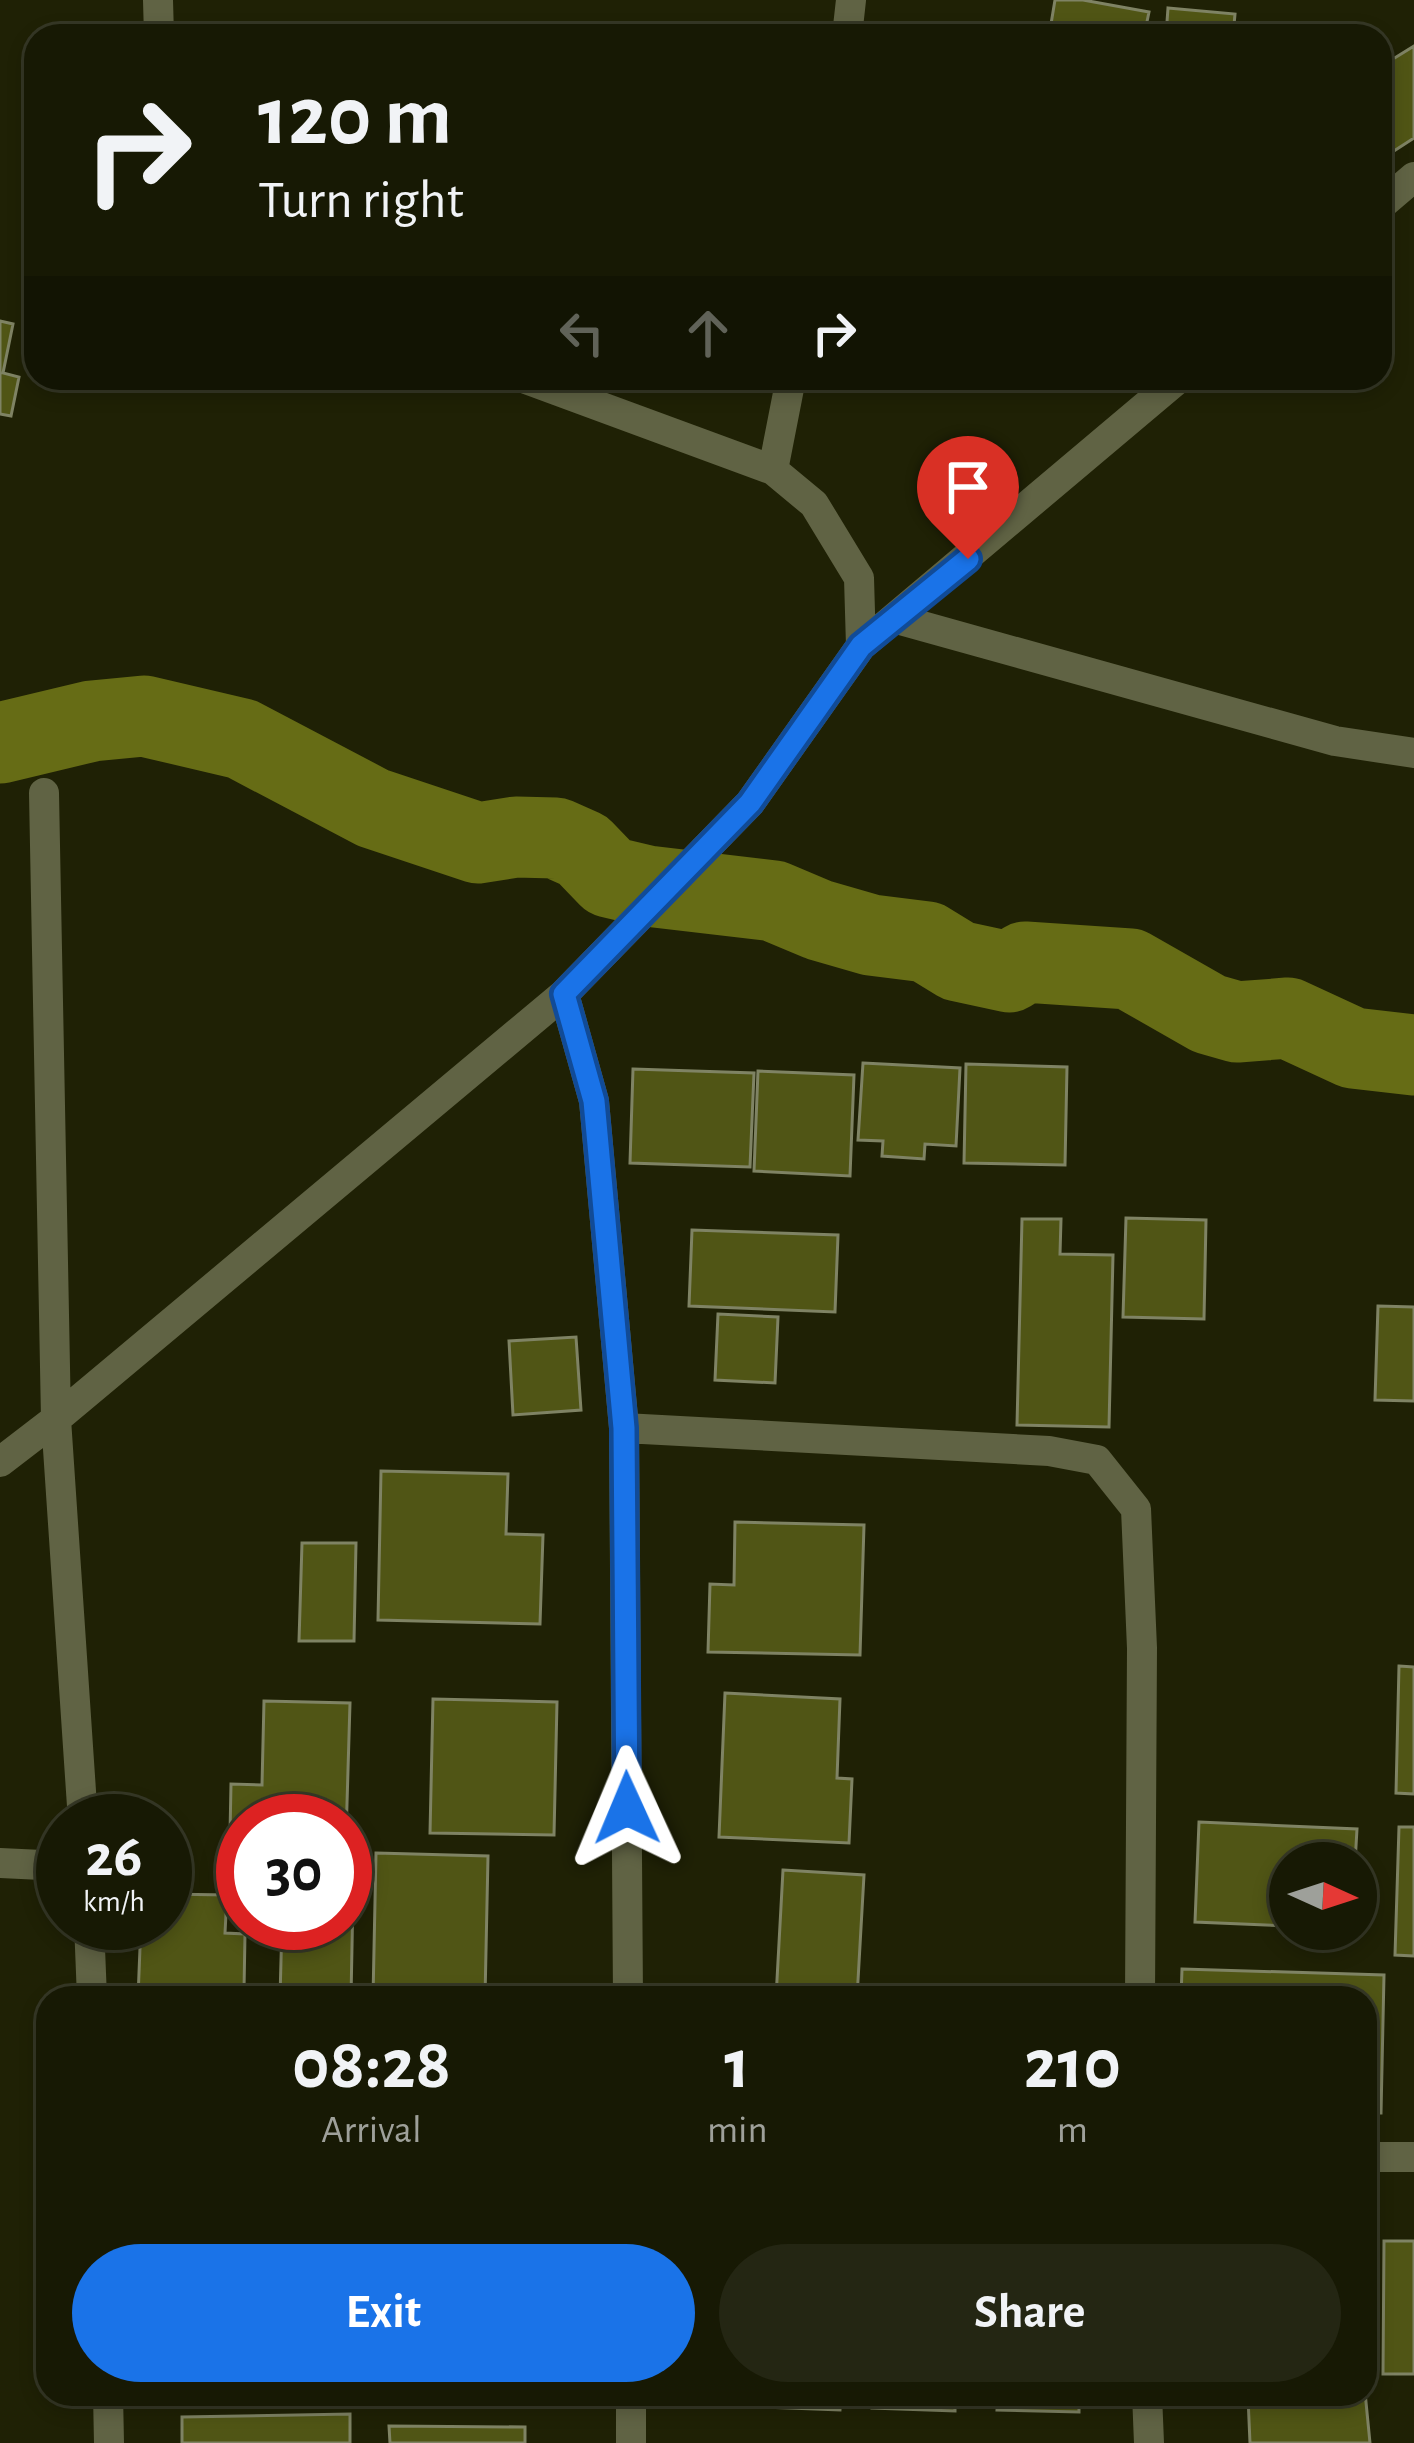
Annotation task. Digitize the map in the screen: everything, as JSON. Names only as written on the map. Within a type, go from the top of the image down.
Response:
[{"type":"street","points":[[555,390],[772,470],[814,504],[859,578],[861,646]]},
{"type":"street","points":[[772,470],[789,390]]},
{"type":"street","points":[[0,1462],[564,994],[750,803],[861,646],[1165,390]]},
{"type":"street","points":[[897,619],[1335,741],[1414,753]]},
{"type":"street","points":[[44,793],[56,1419],[81,1794]]},
{"type":"street","points":[[564,994],[594,1101],[624,1428],[628,1986]]},
{"type":"street","points":[[624,1428],[1049,1450],[1096,1460],[1136,1509],[1142,1648],[1140,1986]]},
{"type":"street","points":[[0,1863],[36,1865]]},
{"type":"street","points":[[89,1950],[91,1986]]},
{"type":"street","points":[[1377,2157],[1414,2157]]},
{"type":"street","points":[[108,2406],[109,2443]]},
{"type":"street","points":[[631,2406],[631,2443]]},
{"type":"street","points":[[1147,2406],[1149,2443]]},
{"type":"building","points":[[1055,0],[1149,12],[1146,24],[1051,24]]},
{"type":"building","points":[[1168,8],[1235,14],[1234,24],[1167,24]]},
{"type":"building","points":[[1414,46],[1414,138],[1392,152],[1392,60]]},
{"type":"building","points":[[0,321],[13,324],[3,373],[19,377],[11,416],[0,414]]},
{"type":"building","points":[[863,1063],[960,1068],[956,1146],[925,1144],[924,1159],[882,1156],[883,1141],[858,1140]]},
{"type":"building","points":[[966,1064],[1067,1067],[1065,1165],[964,1163]]},
{"type":"building","points":[[633,1069],[754,1073],[750,1167],[630,1163]]},
{"type":"building","points":[[758,1071],[854,1075],[850,1176],[754,1171]]},
{"type":"building","points":[[1126,1218],[1206,1220],[1204,1319],[1123,1317]]},
{"type":"building","points":[[1022,1219],[1061,1219],[1060,1254],[1113,1255],[1109,1427],[1017,1425]]},
{"type":"building","points":[[692,1230],[838,1235],[835,1312],[689,1306]]},
{"type":"building","points":[[1378,1306],[1414,1307],[1414,1401],[1375,1400]]},
{"type":"building","points":[[718,1314],[778,1317],[775,1383],[715,1380]]},
{"type":"building","points":[[576,1337],[581,1410],[513,1415],[509,1341]]},
{"type":"building","points":[[381,1471],[508,1474],[506,1534],[543,1535],[540,1624],[378,1620]]},
{"type":"building","points":[[735,1522],[864,1525],[860,1655],[708,1652],[710,1584],[734,1585]]},
{"type":"building","points":[[302,1543],[356,1543],[354,1641],[299,1641]]},
{"type":"building","points":[[1399,1666],[1414,1667],[1414,1794],[1396,1793]]},
{"type":"building","points":[[725,1693],[840,1699],[837,1778],[852,1779],[849,1843],[719,1837]]},
{"type":"building","points":[[433,1699],[557,1702],[554,1835],[430,1833]]},
{"type":"building","points":[[264,1701],[350,1703],[347,1794],[231,1794],[231,1784],[262,1785]]},
{"type":"building","points":[[1199,1822],[1357,1829],[1356,1842],[1269,1842],[1269,1925],[1195,1922]]},
{"type":"building","points":[[1399,1827],[1414,1827],[1414,1956],[1395,1955]]},
{"type":"building","points":[[376,1853],[488,1856],[485,1986],[373,1986]]},
{"type":"building","points":[[783,1870],[864,1875],[858,1986],[777,1986]]},
{"type":"building","points":[[192,1894],[216,1895],[216,1950],[245,1950],[244,1986],[138,1986],[140,1950],[192,1950]]},
{"type":"building","points":[[281,1950],[352,1950],[351,1986],[280,1986]]},
{"type":"building","points":[[1182,1969],[1384,1975],[1381,2113],[1377,2113],[1377,1986],[1181,1986]]},
{"type":"building","points":[[1384,2241],[1414,2241],[1414,2374],[1383,2374]]},
{"type":"building","points":[[734,2406],[840,2406],[840,2410]]},
{"type":"building","points":[[955,2406],[955,2411],[872,2408]]},
{"type":"building","points":[[997,2406],[1079,2406],[1079,2412],[997,2410]]},
{"type":"building","points":[[1248,2406],[1366,2406],[1370,2443],[1250,2443]]},
{"type":"building","points":[[350,2414],[350,2443],[182,2443],[182,2417]]},
{"type":"building","points":[[389,2426],[525,2427],[525,2443],[390,2443]]},
{"type":"waterway","points":[[0,743],[92,721],[144,716],[242,739],[373,808],[478,843],[556,838],[583,850],[609,877],[774,901],[819,920],[871,935],[927,942],[958,961],[1009,972],[1025,962],[1130,969],[1209,1014],[1237,1022],[1288,1018],[1353,1048],[1414,1055]]},
{"type":"route","points":[[627,1808],[624,1428],[594,1101],[564,994],[750,803],[861,646],[968,559]]}]
